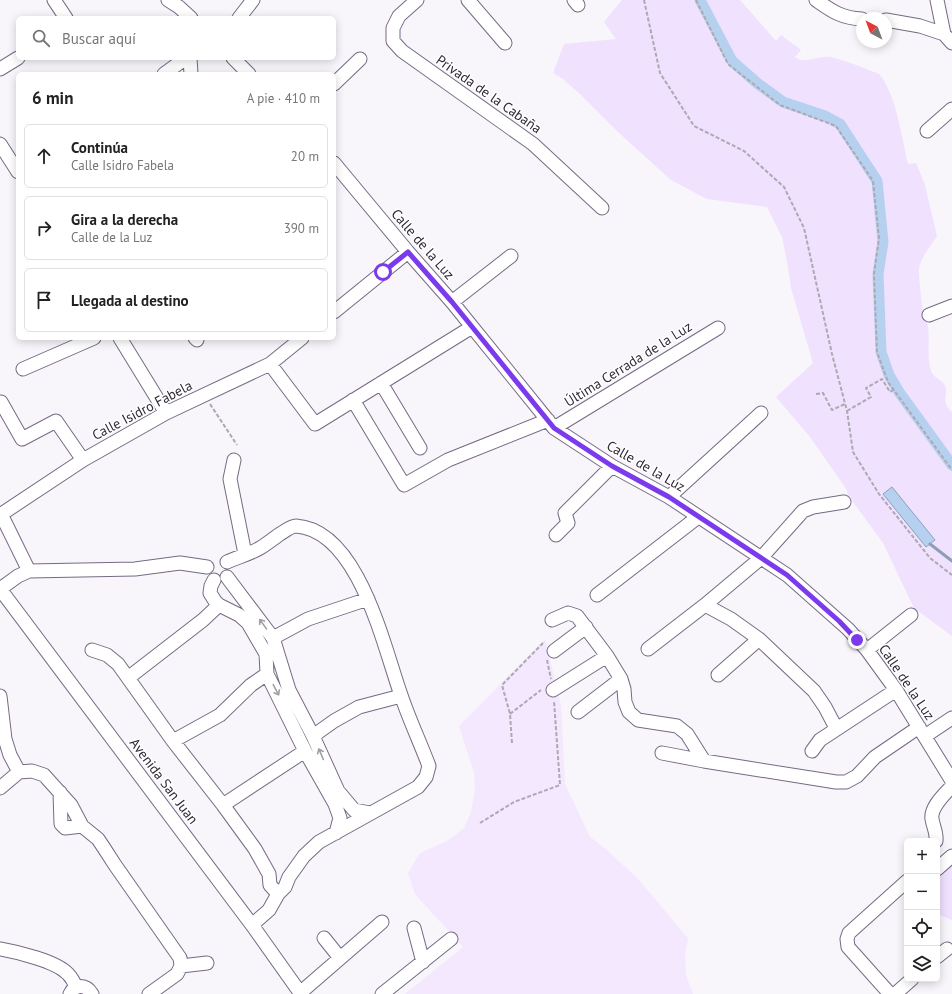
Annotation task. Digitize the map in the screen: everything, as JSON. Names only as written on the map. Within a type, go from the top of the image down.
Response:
[{"type":"street","points":[[54,0],[65,16]]},
{"type":"street","points":[[168,0],[189,16]]},
{"type":"street","points":[[242,16],[254,0]]},
{"type":"street","name":"Privada de la Cabaña","points":[[417,0],[399,16],[393,28],[393,41],[402,52],[532,144],[602,208]]},
{"type":"street","points":[[468,0],[505,43]]},
{"type":"street","points":[[816,0],[836,14],[856,19]]},
{"type":"street","points":[[937,0],[948,39]]},
{"type":"street","points":[[892,21],[920,26],[948,39]]},
{"type":"street","points":[[0,69],[16,59]]},
{"type":"street","points":[[336,82],[360,59]]},
{"type":"street","points":[[167,72],[183,60]]},
{"type":"street","points":[[190,60],[191,72]]},
{"type":"street","points":[[235,60],[247,72]]},
{"type":"street","points":[[927,131],[952,109]]},
{"type":"street","points":[[0,144],[16,169]]},
{"type":"street","name":"Calle de la Luz","points":[[336,165],[452,302],[551,424],[612,466],[669,497],[787,575],[848,629],[867,650],[896,690],[950,774]]},
{"type":"street","points":[[336,310],[408,252]]},
{"type":"street","points":[[452,302],[512,256]]},
{"type":"street","points":[[929,315],[952,306]]},
{"type":"street","points":[[270,364],[315,424],[472,327]]},
{"type":"street","name":"Última Cerrada de la Luz","points":[[353,400],[404,485],[448,460],[551,424],[718,328]]},
{"type":"street","points":[[23,369],[89,340]]},
{"type":"street","points":[[121,340],[166,413]]},
{"type":"street","name":"Calle Isidro Fabela","points":[[0,515],[83,460],[166,413],[270,364],[300,340]]},
{"type":"street","points":[[381,383],[420,448]]},
{"type":"street","points":[[1,402],[22,439],[56,421],[83,460]]},
{"type":"street","points":[[669,497],[761,413]]},
{"type":"street","points":[[234,460],[230,479],[245,554]]},
{"type":"street","points":[[556,535],[568,524],[565,513],[612,466]]},
{"type":"street","points":[[648,649],[706,604],[761,558],[803,511],[813,507],[844,502]]},
{"type":"street","points":[[0,515],[4,520],[29,571]]},
{"type":"street","points":[[597,595],[698,517]]},
{"type":"street","points":[[227,562],[260,548],[286,530],[295,526],[307,528],[321,534],[337,548],[362,586],[368,599],[381,631],[401,696],[429,766],[426,778],[418,787],[319,842],[304,856],[269,910],[252,925]]},
{"type":"street","points":[[217,558],[227,562],[230,569],[227,577],[223,580],[214,580],[208,575],[207,567],[212,560],[217,558]]},
{"type":"street","points":[[0,589],[18,576],[29,571],[135,569],[180,563],[207,567]]},
{"type":"street","points":[[227,577],[273,638],[289,690],[313,736],[338,791],[354,810],[370,813]]},
{"type":"street","points":[[214,580],[210,593],[219,606],[239,615],[248,623],[266,654],[267,674],[305,751],[335,804],[340,818],[336,833]]},
{"type":"street","name":"Avenida San Juan","points":[[0,589],[252,925],[300,993]]},
{"type":"street","points":[[273,638],[308,619],[368,599]]},
{"type":"street","points":[[706,604],[731,618],[758,639],[814,691],[825,707],[836,728]]},
{"type":"street","points":[[128,678],[219,606]]},
{"type":"street","points":[[552,620],[568,613],[578,616],[608,656],[621,679],[624,689],[625,702],[629,712],[638,720],[677,726],[687,734],[704,761]]},
{"type":"street","points":[[867,650],[911,614]]},
{"type":"street","points":[[548,652],[586,627]]},
{"type":"street","points":[[718,675],[758,639]]},
{"type":"street","points":[[92,650],[107,655],[118,664],[173,740],[224,805],[255,849],[268,874],[270,885],[278,894]]},
{"type":"street","points":[[552,686],[608,656]]},
{"type":"street","points":[[173,740],[220,714],[251,685],[267,674]]},
{"type":"street","points":[[578,712],[621,679]]},
{"type":"street","points":[[812,751],[820,740],[836,728],[896,690]]},
{"type":"street","points":[[0,696],[5,740],[10,755],[19,772]]},
{"type":"street","points":[[313,736],[334,721],[359,707],[401,696]]},
{"type":"street","points":[[662,753],[836,782],[846,782],[857,776],[875,757],[952,718]]},
{"type":"street","points":[[224,805],[305,751]]},
{"type":"street","points":[[0,788],[19,772],[32,771],[44,775],[71,805],[82,826],[98,839],[180,958],[181,966],[177,974],[149,994]]},
{"type":"street","points":[[936,838],[931,817],[934,808],[952,786]]},
{"type":"street","points":[[60,792],[61,824],[65,828],[82,826]]},
{"type":"street","points":[[940,866],[952,856]]},
{"type":"street","points":[[268,874],[279,874],[289,877]]},
{"type":"street","points":[[890,994],[848,947],[847,939],[849,932],[904,884]]},
{"type":"street","points":[[300,993],[382,922]]},
{"type":"street","points":[[414,928],[423,962]]},
{"type":"street","points":[[324,938],[340,958]]},
{"type":"street","points":[[382,994],[451,939]]},
{"type":"street","points":[[0,950],[19,953],[58,966],[67,973],[73,991],[86,987],[92,994]]},
{"type":"street","points":[[181,966],[207,963]]},
{"type":"street","points":[[895,994],[909,982]]},
{"type":"path","points":[[644,0],[660,73],[694,126],[744,151],[784,187],[804,228],[832,354],[847,411],[853,452],[879,494],[930,558],[952,575]]},
{"type":"path","points":[[696,0],[728,64],[780,105],[836,126],[873,181],[879,238],[874,274],[877,352],[888,382],[893,390],[952,470]]},
{"type":"path","points":[[847,411],[871,397],[866,388],[882,378],[890,392],[893,390]]},
{"type":"path","points":[[816,394],[823,394],[832,410],[845,404]]},
{"type":"path","points":[[204,395],[237,445]]},
{"type":"path","points":[[480,823],[514,802],[560,785],[548,652],[543,643],[502,685],[510,714],[512,743]]},
{"type":"path","points":[[510,714],[552,686]]},
{"type":"shaded area","points":[[622,0],[740,0],[776,41],[781,35],[801,50],[795,57],[808,60],[831,57],[879,74],[885,82],[898,117],[908,164],[916,163],[925,185],[937,236],[926,252],[920,264],[919,270],[922,308],[927,319],[929,334],[929,359],[931,371],[933,375],[946,387],[945,401],[948,408],[952,412],[952,636],[914,608],[883,543],[848,495],[847,490],[810,437],[776,397],[813,363],[791,288],[782,237],[767,207],[707,199],[671,180],[618,132],[580,94],[563,79],[553,73],[564,44],[616,39],[604,22]]},
{"type":"shaded area","points":[[545,639],[561,705],[565,784],[590,837],[606,849],[638,879],[688,938],[685,957],[686,975],[693,994],[405,994],[463,947],[415,894],[408,873],[420,853],[447,841],[464,828],[471,812],[475,789],[474,773],[459,726]]},
{"type":"shaded area","points":[[952,853],[952,920],[940,915],[940,864]]},
{"type":"water","points":[[892,487],[935,540],[926,547],[883,494]]},
{"type":"waterway","points":[[700,0],[732,61],[757,83],[783,102],[825,116],[840,124],[877,181],[883,242],[878,274],[881,352],[889,375],[899,392],[952,465]]},
{"type":"waterway","points":[[930,544],[952,561]]},
{"type":"route","points":[[383,272],[408,252],[452,302],[554,428],[612,466],[669,497],[787,575],[848,629],[857,640]]}]
